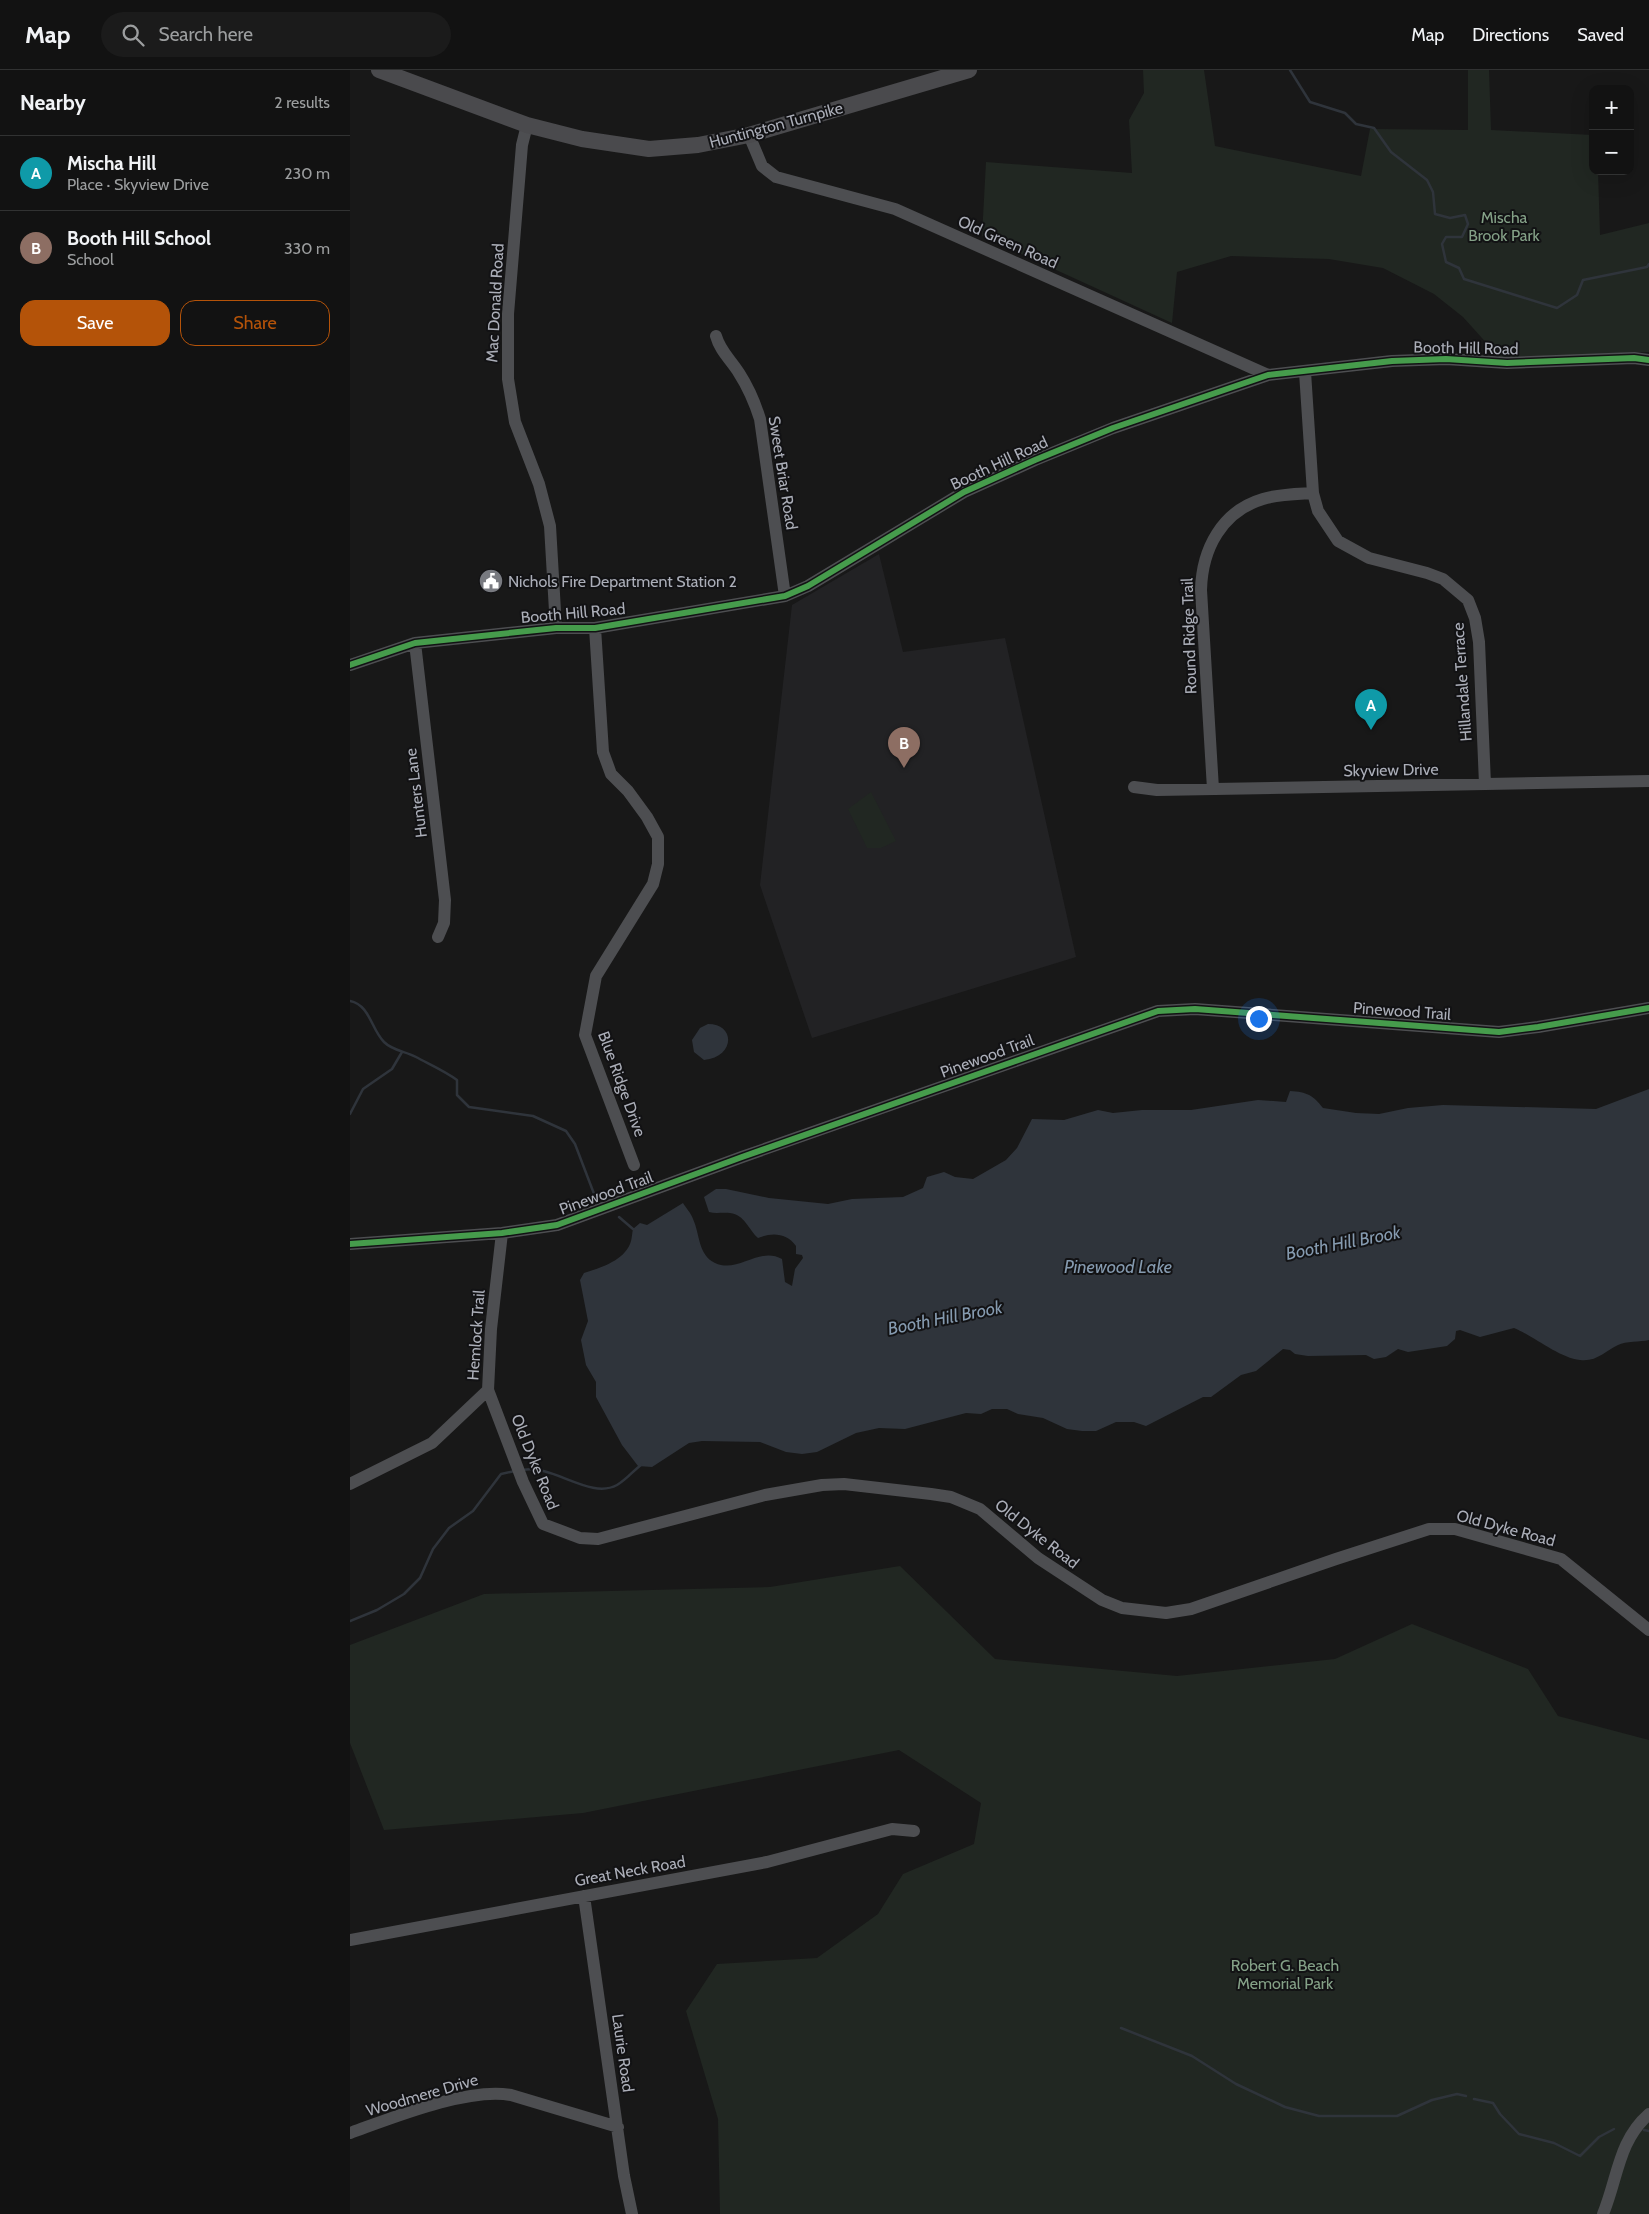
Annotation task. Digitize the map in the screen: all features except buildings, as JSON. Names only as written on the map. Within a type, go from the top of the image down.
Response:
[{"type":"main road","name":"Huntington Turnpike","points":[[379,70],[528,125],[582,139],[650,149],[698,145],[748,135],[969,70]]},
{"type":"street","name":"Mac Donald Road","points":[[528,125],[522,145],[508,314],[508,380],[515,422],[539,484],[550,526],[556,628]]},
{"type":"street","name":"Old Green Road","points":[[748,135],[762,166],[776,177],[895,209],[1268,376]]},
{"type":"street","name":"Sweet Briar Road","points":[[716,336],[719,346],[739,372],[755,404],[760,420],[785,596]]},
{"type":"street","name":"Booth Hill Road","points":[[350,665],[415,643],[556,628],[595,628],[785,596],[808,586],[964,492],[1113,428],[1268,376],[1392,361],[1446,359],[1507,363],[1634,358],[1649,360]]},
{"type":"street","name":"Hillandale Terrace","points":[[1305,372],[1313,493],[1318,511],[1338,541],[1369,558],[1443,579],[1468,600],[1475,618],[1479,642],[1485,784]]},
{"type":"street","name":"Round Ridge Trail","points":[[1212,789],[1202,590],[1202,574],[1208,548],[1226,522],[1248,506],[1263,499],[1313,493]]},
{"type":"street","name":"Blue Ridge Drive","points":[[595,628],[603,752],[611,774],[647,817],[658,837],[658,864],[653,884],[596,976],[585,1035],[634,1165]]},
{"type":"street","name":"Hunters Lane","points":[[415,643],[445,900],[444,923],[438,937]]},
{"type":"street","name":"Skyview Drive","points":[[1134,787],[1157,790],[1649,782]]},
{"type":"street","name":"Pinewood Trail","points":[[350,1244],[502,1233],[557,1225],[742,1157],[1158,1011],[1195,1009],[1499,1032],[1538,1028],[1649,1008]]},
{"type":"street","name":"Hemlock Trail","points":[[350,1484],[432,1444],[488,1390],[491,1329],[502,1233]]},
{"type":"street","name":"Old Dyke Road","points":[[488,1390],[523,1482],[543,1524],[580,1538],[598,1539],[765,1495],[822,1485],[844,1484],[951,1497],[980,1509],[1038,1558],[1085,1590],[1122,1608],[1151,1612],[1178,1612],[1429,1529],[1455,1529],[1561,1559],[1649,1630]]},
{"type":"street","name":"Great Neck Road","points":[[350,1940],[767,1862],[892,1829],[914,1831]]},
{"type":"street","name":"Laurie Road","points":[[584,1896],[632,2214]]},
{"type":"street","name":"Woodmere Drive","points":[[350,2132],[476,2094],[494,2092],[511,2095],[618,2128]]},
{"type":"street","points":[[1604,2214],[1622,2152],[1630,2133],[1649,2114]]},
{"type":"shaded area","points":[[879,554],[903,652],[1005,638],[1076,957],[812,1038],[760,885],[792,605]]},
{"type":"green space","name":"Mischa Brook Park","points":[[1143,70],[1204,70],[1215,146],[1361,176],[1370,129],[1468,130],[1468,70],[1489,70],[1491,130],[1589,135],[1589,175],[1598,175],[1600,235],[1649,223],[1649,352],[1500,358],[1463,317],[1434,294],[1383,268],[1329,259],[1231,256],[1177,272],[1172,323],[982,236],[986,162],[1132,173],[1129,120],[1144,93]]},
{"type":"green space","points":[[871,792],[896,841],[881,848],[867,848],[848,809]]},
{"type":"green space","name":"Robert G. Beach Memorial Park","points":[[900,1566],[995,1659],[1177,1676],[1335,1659],[1412,1624],[1528,1669],[1558,1716],[1649,1740],[1649,2214],[720,2214],[718,2119],[686,2011],[717,1964],[817,1958],[878,1914],[903,1874],[974,1844],[981,1803],[899,1750],[583,1813],[384,1830],[350,1743],[350,1645],[484,1594],[770,1587]]},
{"type":"water","points":[[708,1024],[717,1025],[724,1029],[728,1041],[722,1053],[714,1058],[704,1060],[694,1052],[692,1040],[700,1028]]},
{"type":"water","name":"Pinewood Lake","points":[[1649,1089],[1649,1340],[1621,1344],[1591,1359],[1580,1360],[1564,1355],[1514,1328],[1480,1337],[1460,1330],[1456,1331],[1455,1339],[1447,1346],[1408,1352],[1398,1349],[1386,1357],[1374,1359],[1366,1355],[1308,1356],[1295,1354],[1290,1350],[1283,1349],[1256,1371],[1241,1375],[1211,1397],[1203,1397],[1146,1426],[1134,1422],[1116,1422],[1096,1431],[1082,1431],[1067,1429],[1043,1418],[1018,1414],[1007,1409],[992,1409],[981,1414],[966,1413],[905,1429],[879,1428],[856,1433],[817,1452],[802,1454],[786,1452],[760,1442],[702,1441],[689,1443],[652,1467],[638,1466],[622,1445],[596,1397],[596,1382],[586,1365],[581,1340],[588,1321],[580,1280],[584,1273],[610,1263],[622,1255],[630,1244],[633,1229],[640,1223],[647,1225],[683,1203],[692,1217],[702,1250],[709,1259],[715,1263],[732,1265],[757,1257],[773,1256],[782,1259],[785,1282],[792,1286],[795,1269],[803,1258],[802,1255],[796,1254],[796,1246],[784,1236],[774,1234],[758,1238],[743,1219],[735,1214],[709,1212],[704,1197],[716,1189],[726,1189],[769,1198],[828,1204],[852,1199],[903,1197],[923,1188],[927,1177],[944,1172],[955,1177],[973,1179],[1006,1160],[1017,1148],[1032,1119],[1064,1120],[1098,1110],[1113,1113],[1142,1110],[1191,1110],[1258,1100],[1286,1102],[1290,1091],[1309,1095],[1323,1108],[1356,1113],[1379,1114],[1408,1108],[1443,1105],[1596,1109]]},
{"type":"waterway","points":[[1290,70],[1310,102],[1345,113],[1356,124],[1374,128],[1391,152],[1427,180],[1433,192],[1435,214],[1450,218],[1465,215],[1468,224],[1462,237],[1446,237],[1442,244],[1446,262],[1459,268],[1464,279],[1557,308],[1577,295],[1583,280],[1647,267],[1649,264]]},
{"type":"waterway","points":[[350,1001],[362,1007],[380,1037],[388,1045],[416,1057],[457,1080],[457,1095],[469,1107],[533,1116],[566,1131],[575,1144],[596,1199]]},
{"type":"waterway","points":[[350,1114],[363,1089],[392,1069],[402,1052]]},
{"type":"waterway","points":[[619,1217],[633,1229]]},
{"type":"waterway","name":"Booth Hill Brook","points":[[523,1470],[547,1472],[583,1485],[606,1488],[617,1485],[641,1465]]},
{"type":"waterway","name":"Booth Hill Brook","points":[[350,1621],[377,1610],[404,1594],[420,1578],[433,1549],[449,1528],[473,1511],[501,1474],[515,1471]]},
{"type":"waterway","points":[[1121,2028],[1192,2056],[1236,2084],[1285,2107],[1319,2116],[1397,2116],[1432,2100],[1457,2094],[1466,2096]]},
{"type":"waterway","points":[[1474,2099],[1493,2103],[1500,2114],[1519,2134],[1554,2143],[1580,2156],[1599,2137],[1614,2129]]},
{"type":"waterway","points":[[1644,2130],[1649,2131]]},
{"type":"cycle path","points":[[350,665],[415,643],[556,628],[595,628],[785,596],[808,586],[964,492],[1113,428],[1268,375],[1392,361],[1446,359],[1507,363],[1634,358],[1649,360]]},
{"type":"cycle path","points":[[350,1244],[502,1233],[557,1225],[742,1157],[1158,1011],[1195,1009],[1499,1032],[1649,1008]]},
{"type":"place","name":"Nichols Fire Department Station 2","points":[[491,581]]},
{"type":"place","name":"Mischa Hill","points":[[1371,730]]},
{"type":"place","name":"Booth Hill School","points":[[904,768]]}]
